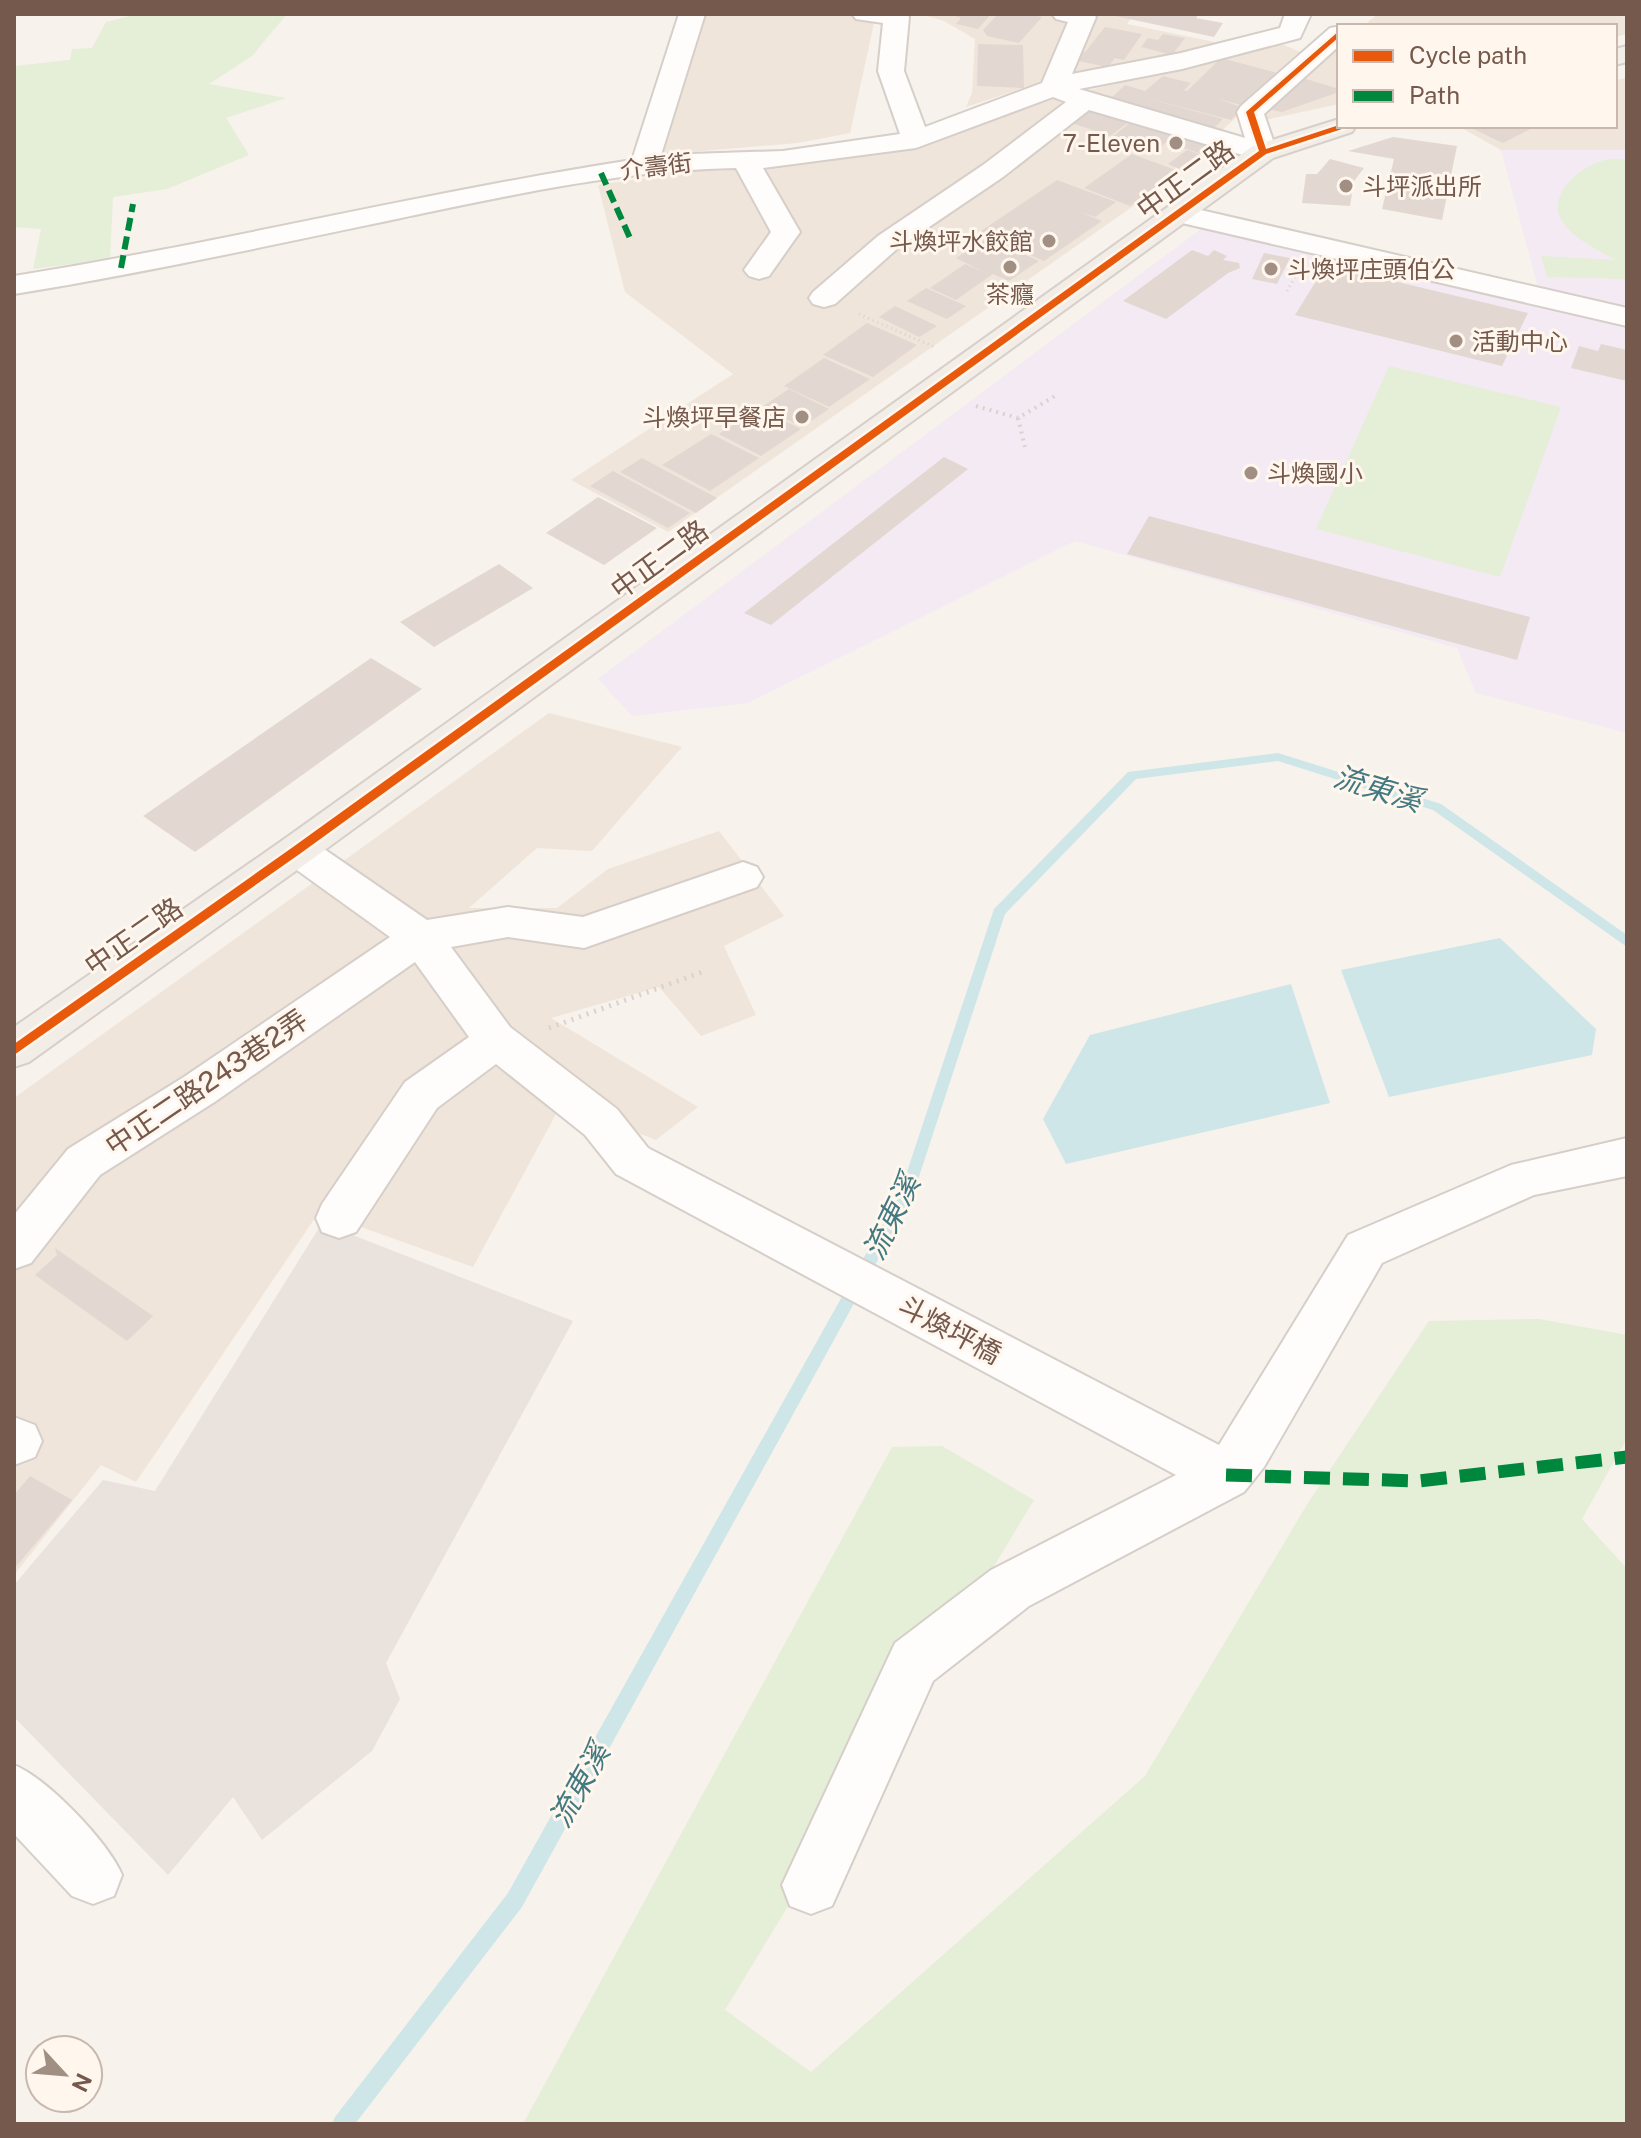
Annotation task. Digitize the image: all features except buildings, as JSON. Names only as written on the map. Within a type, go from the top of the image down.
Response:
[{"type":"main road","name":"中正二路","points":[[14,1050],[297,850],[1263,152],[1337,128]]},
{"type":"street","points":[[644,167],[692,14]]},
{"type":"street","points":[[865,14],[896,17],[891,71],[916,140]]},
{"type":"street","points":[[1065,14],[1083,17],[1053,88],[1263,152]]},
{"type":"street","points":[[1240,18],[1337,29]]},
{"type":"street","name":"介壽街","points":[[14,285],[121,268],[500,189],[678,161],[783,159],[916,140],[1053,88],[1182,61],[1294,23]]},
{"type":"street","points":[[1263,152],[1250,112],[1337,34]]},
{"type":"street","points":[[824,298],[888,242],[993,171],[1085,100]]},
{"type":"street","points":[[745,160],[786,232],[759,270]]},
{"type":"street","points":[[1179,214],[1627,317]]},
{"type":"street","points":[[297,850],[420,937],[496,1040],[421,1095],[339,1218]]},
{"type":"street","points":[[420,937],[508,922],[584,933],[743,877]]},
{"type":"street","name":"中正二路243巷2弄","points":[[14,1249],[84,1162],[200,1089],[420,937]]},
{"type":"street","name":"斗煥坪橋","points":[[496,1040],[601,1122],[632,1161],[1226,1475]]},
{"type":"street","points":[[811,1885],[914,1662],[1010,1588],[1226,1475],[1246,1451],[1365,1249],[1527,1178],[1627,1157]]},
{"type":"street","points":[[14,1793],[93,1875]]},
{"type":"path","points":[[824,298],[971,363]]},
{"type":"path","points":[[933,391],[1018,418],[1055,396]]},
{"type":"path","points":[[1018,418],[1025,447]]},
{"type":"path","points":[[496,1040],[523,1037],[705,971]]},
{"type":"shaded area","points":[[702,14],[876,14],[850,133],[798,143],[643,156]]},
{"type":"shaded area","points":[[921,14],[1134,14],[1127,24],[1220,43],[1150,62],[1059,76],[966,107],[972,93],[975,39],[944,21]]},
{"type":"shaded area","points":[[1378,14],[1627,14],[1627,34],[1617,36],[1617,24],[1366,24]]},
{"type":"shaded area","points":[[1275,41],[1305,54],[1217,135],[1086,91]]},
{"type":"shaded area","points":[[1337,47],[1337,104],[1260,121],[1264,103]]},
{"type":"shaded area","points":[[1627,78],[1627,150],[1501,150],[1462,128],[1617,128],[1617,80]]},
{"type":"shaded area","points":[[1056,96],[1219,146],[668,532],[571,480],[733,374],[625,292],[598,185],[910,139],[987,123]]},
{"type":"shaded area","points":[[1501,150],[1627,150],[1627,306],[1538,287]]},
{"type":"shaded area","name":"斗煥國小","points":[[1201,229],[1627,326],[1627,733],[1476,693],[1457,648],[1075,541],[748,703],[632,716],[598,679]]},
{"type":"shaded area","points":[[549,713],[682,747],[592,851],[537,848],[469,908],[557,908],[608,869],[719,831],[784,916],[724,946],[756,1015],[701,1036],[659,987],[551,1018],[698,1107],[656,1140],[562,1103],[473,1267],[319,1212],[136,1482],[101,1465],[14,1575],[14,1098]]},
{"type":"shaded area","points":[[322,1223],[573,1321],[386,1663],[400,1699],[372,1751],[262,1840],[233,1797],[168,1875],[14,1717],[14,1585],[103,1480],[155,1491]]},
{"type":"green space","points":[[138,14],[287,14],[252,56],[209,84],[286,98],[226,118],[249,155],[167,189],[113,197],[110,259],[33,269],[41,229],[14,227],[14,66],[70,60],[72,49],[92,48],[106,22]]},
{"type":"green space","points":[[1627,159],[1627,279],[1547,277],[1541,256],[1616,260],[1570,231],[1559,215],[1558,205],[1566,186],[1583,170],[1605,160]]},
{"type":"green space","points":[[1389,366],[1561,407],[1500,577],[1316,529]]},
{"type":"green space","points":[[1539,1319],[1627,1335],[1627,1438],[1582,1519],[1627,1569],[1627,2124],[523,2124],[892,1447],[942,1446],[1034,1500],[725,2010],[811,2072],[1145,1776],[1308,1503],[1429,1321]]},
{"type":"water","points":[[1500,938],[1596,1029],[1592,1055],[1389,1097],[1341,970]]},
{"type":"water","points":[[1291,984],[1330,1103],[1066,1164],[1043,1119],[1090,1035]]},
{"type":"waterway","name":"流東溪","points":[[342,2124],[515,1900],[907,1194],[999,912],[1132,775],[1278,757],[1437,807],[1627,942]]},
{"type":"marked path","points":[[601,173],[630,238]]},
{"type":"marked path","points":[[121,268],[133,204]]},
{"type":"marked path","points":[[1226,1475],[1419,1481],[1627,1457]]},
{"type":"cycle path","points":[[1263,152],[1250,112],[1337,35]]},
{"type":"cycle path","points":[[14,1050],[297,850],[1263,152],[1337,128]]},
{"type":"place","name":"7-Eleven","points":[[1176,143]]},
{"type":"place","name":"斗坪派出所","points":[[1346,186]]},
{"type":"place","name":"斗煥坪水餃館","points":[[1049,241]]},
{"type":"place","name":"茶癮","points":[[1010,267]]},
{"type":"place","name":"斗煥坪庄頭伯公","points":[[1271,269]]},
{"type":"place","name":"活動中心","points":[[1456,341]]},
{"type":"place","name":"斗煥坪早餐店","points":[[802,417]]},
{"type":"place","name":"斗煥國小","points":[[1251,473]]}]
